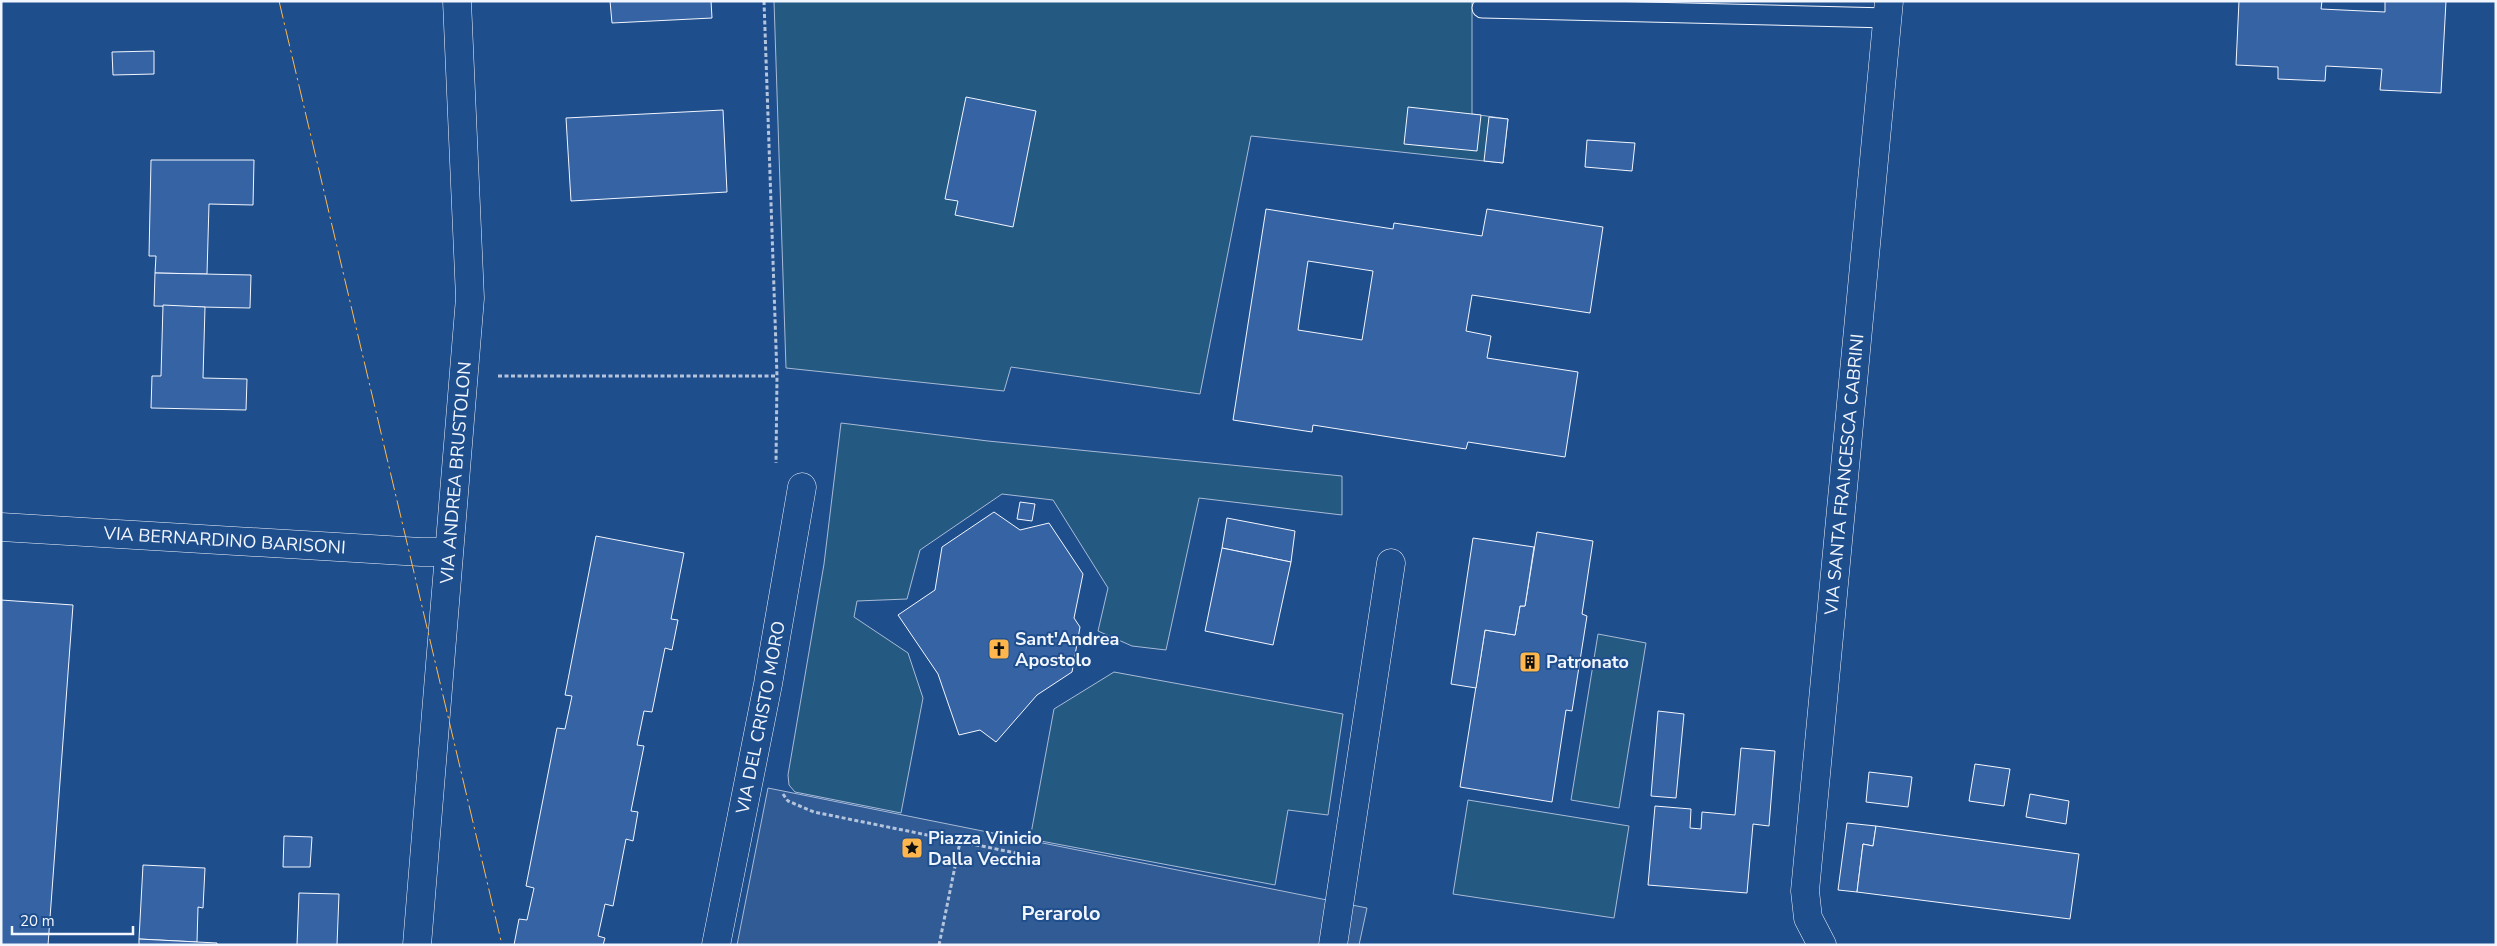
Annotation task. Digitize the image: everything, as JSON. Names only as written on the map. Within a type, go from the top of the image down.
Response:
[{"type":"street","name":"VIA ANDREA BRUSTOLON","points":[[417,945],[470,298],[457,1]]},
{"type":"street","name":"VIA SANTA FRANCESCA CABRINI","points":[[1822,945],[1808,918],[1806,882],[1888,10]]},
{"type":"street","name":"VIA DEL CRISTO MORO","points":[[716,945],[768,684],[802,487]]},
{"type":"street","name":"VIA BERNARDINO BARISONI","points":[[1,527],[421,552],[448,552]]},
{"type":"street","points":[[1334,945],[1391,563]]},
{"type":"lane","points":[[1482,8],[1888,10]]},
{"type":"path","points":[[764,1],[777,376],[776,464]]},
{"type":"path","points":[[493,376],[777,376]]},
{"type":"path","points":[[779,788],[788,801],[814,812],[1016,853]]},
{"type":"path","points":[[939,945],[960,842]]},
{"type":"shaded area","points":[[774,1],[1472,1],[1472,114],[1508,119],[1503,163],[1251,136],[1200,394],[1011,367],[1004,391],[786,368]]},
{"type":"shaded area","points":[[841,423],[988,441],[1342,476],[1342,515],[1199,498],[1166,650],[1132,646],[1098,631],[1108,588],[1053,500],[1002,494],[920,550],[907,599],[857,601],[854,617],[908,653],[923,698],[901,813],[795,792],[789,785],[788,775],[824,564]]},
{"type":"shaded area","points":[[1598,634],[1646,643],[1619,808],[1571,800]]},
{"type":"shaded area","points":[[1114,672],[1343,714],[1328,815],[1288,810],[1275,885],[1030,839],[1054,709]]},
{"type":"shaded area","name":"Piazza Vinicio Dalla Vecchia","points":[[768,788],[1367,908],[1359,945],[737,945]]},
{"type":"shaded area","points":[[1468,800],[1629,826],[1614,918],[1453,894]]},
{"type":"building","points":[[610,1],[711,1],[712,18],[612,23]]},
{"type":"building","points":[[2239,1],[2322,1],[2321,9],[2385,12],[2385,1],[2446,1],[2441,93],[2380,90],[2382,69],[2326,66],[2325,81],[2278,79],[2278,67],[2236,65]]},
{"type":"building","points":[[154,51],[154,74],[113,75],[112,52]]},
{"type":"building","points":[[966,97],[1036,111],[1013,227],[955,215],[958,201],[945,199]]},
{"type":"building","points":[[1408,107],[1481,115],[1477,151],[1404,144]]},
{"type":"building","points":[[723,110],[727,192],[571,201],[566,118]]},
{"type":"building","points":[[1489,117],[1508,119],[1503,163],[1484,161]]},
{"type":"building","points":[[1587,140],[1635,143],[1632,171],[1585,167]]},
{"type":"building","points":[[151,160],[254,160],[253,205],[209,204],[207,274],[155,273],[156,256],[149,256]]},
{"type":"building","points":[[1266,209],[1393,229],[1394,223],[1482,236],[1487,209],[1603,227],[1590,313],[1472,295],[1466,331],[1491,336],[1487,358],[1578,372],[1565,457],[1468,442],[1466,449],[1313,425],[1312,432],[1233,420]],"holes":[[[1308,261],[1373,271],[1362,340],[1298,330]]]},
{"type":"building","points":[[155,273],[251,275],[250,308],[154,306]]},
{"type":"building","points":[[163,305],[205,307],[203,378],[247,379],[246,410],[151,408],[152,376],[161,376]]},
{"type":"building","points":[[1020,502],[1035,504],[1032,521],[1017,519]]},
{"type":"building","name":"Sant'Andrea Apostolo","points":[[994,512],[1020,530],[1049,523],[1083,574],[1074,618],[1080,627],[1072,672],[1037,695],[996,742],[980,730],[959,735],[938,674],[898,615],[935,590],[942,547]]},
{"type":"building","points":[[1227,518],[1295,531],[1291,562],[1222,548]]},
{"type":"building","name":"Patronato","points":[[1537,532],[1593,541],[1582,614],[1587,616],[1572,711],[1566,710],[1552,802],[1460,787],[1485,630],[1515,635],[1520,606],[1525,606]]},
{"type":"building","points":[[596,536],[684,553],[671,619],[678,620],[672,650],[665,648],[652,712],[644,711],[637,745],[644,746],[631,811],[638,812],[633,841],[626,839],[613,906],[605,904],[598,936],[605,938],[603,945],[514,945],[519,919],[527,920],[534,888],[526,886],[557,728],[565,729],[572,696],[565,695]]},
{"type":"building","points":[[1473,538],[1534,547],[1525,606],[1520,606],[1515,635],[1485,630],[1476,688],[1451,684]]},
{"type":"building","points":[[1222,548],[1291,562],[1273,645],[1205,631]]},
{"type":"building","points":[[1,600],[73,605],[48,945],[1,945]]},
{"type":"building","points":[[1658,711],[1684,714],[1676,798],[1651,796]]},
{"type":"building","points":[[1741,748],[1775,751],[1769,826],[1753,824],[1747,893],[1648,885],[1655,806],[1691,809],[1690,828],[1701,829],[1702,812],[1735,815]]},
{"type":"building","points":[[1975,764],[2010,769],[2004,806],[1969,801]]},
{"type":"building","points":[[1869,772],[1912,777],[1908,807],[1866,802]]},
{"type":"building","points":[[2030,794],[2069,801],[2066,824],[2026,817]]},
{"type":"building","points":[[1847,823],[1876,826],[1873,846],[1863,844],[1857,892],[1838,890]]},
{"type":"building","points":[[1876,826],[2079,854],[2070,919],[1857,892],[1863,844],[1873,846]]},
{"type":"building","points":[[284,836],[312,837],[310,867],[283,867]]},
{"type":"building","points":[[143,865],[205,868],[203,908],[198,907],[197,942],[139,939]]},
{"type":"building","points":[[299,893],[339,894],[337,945],[297,945]]},
{"type":"building","points":[[139,939],[217,943],[217,945],[139,945]]},
{"type":"power","points":[[279,1],[502,945]]},
{"type":"place","name":"Sant'Andrea Apostolo","points":[[999,649]]},
{"type":"place","name":"Patronato","points":[[1530,662]]},
{"type":"place","name":"Piazza Vinicio Dalla Vecchia","points":[[912,848]]},
{"type":"district","name":"Perarolo","points":[[1061,913]]}]
